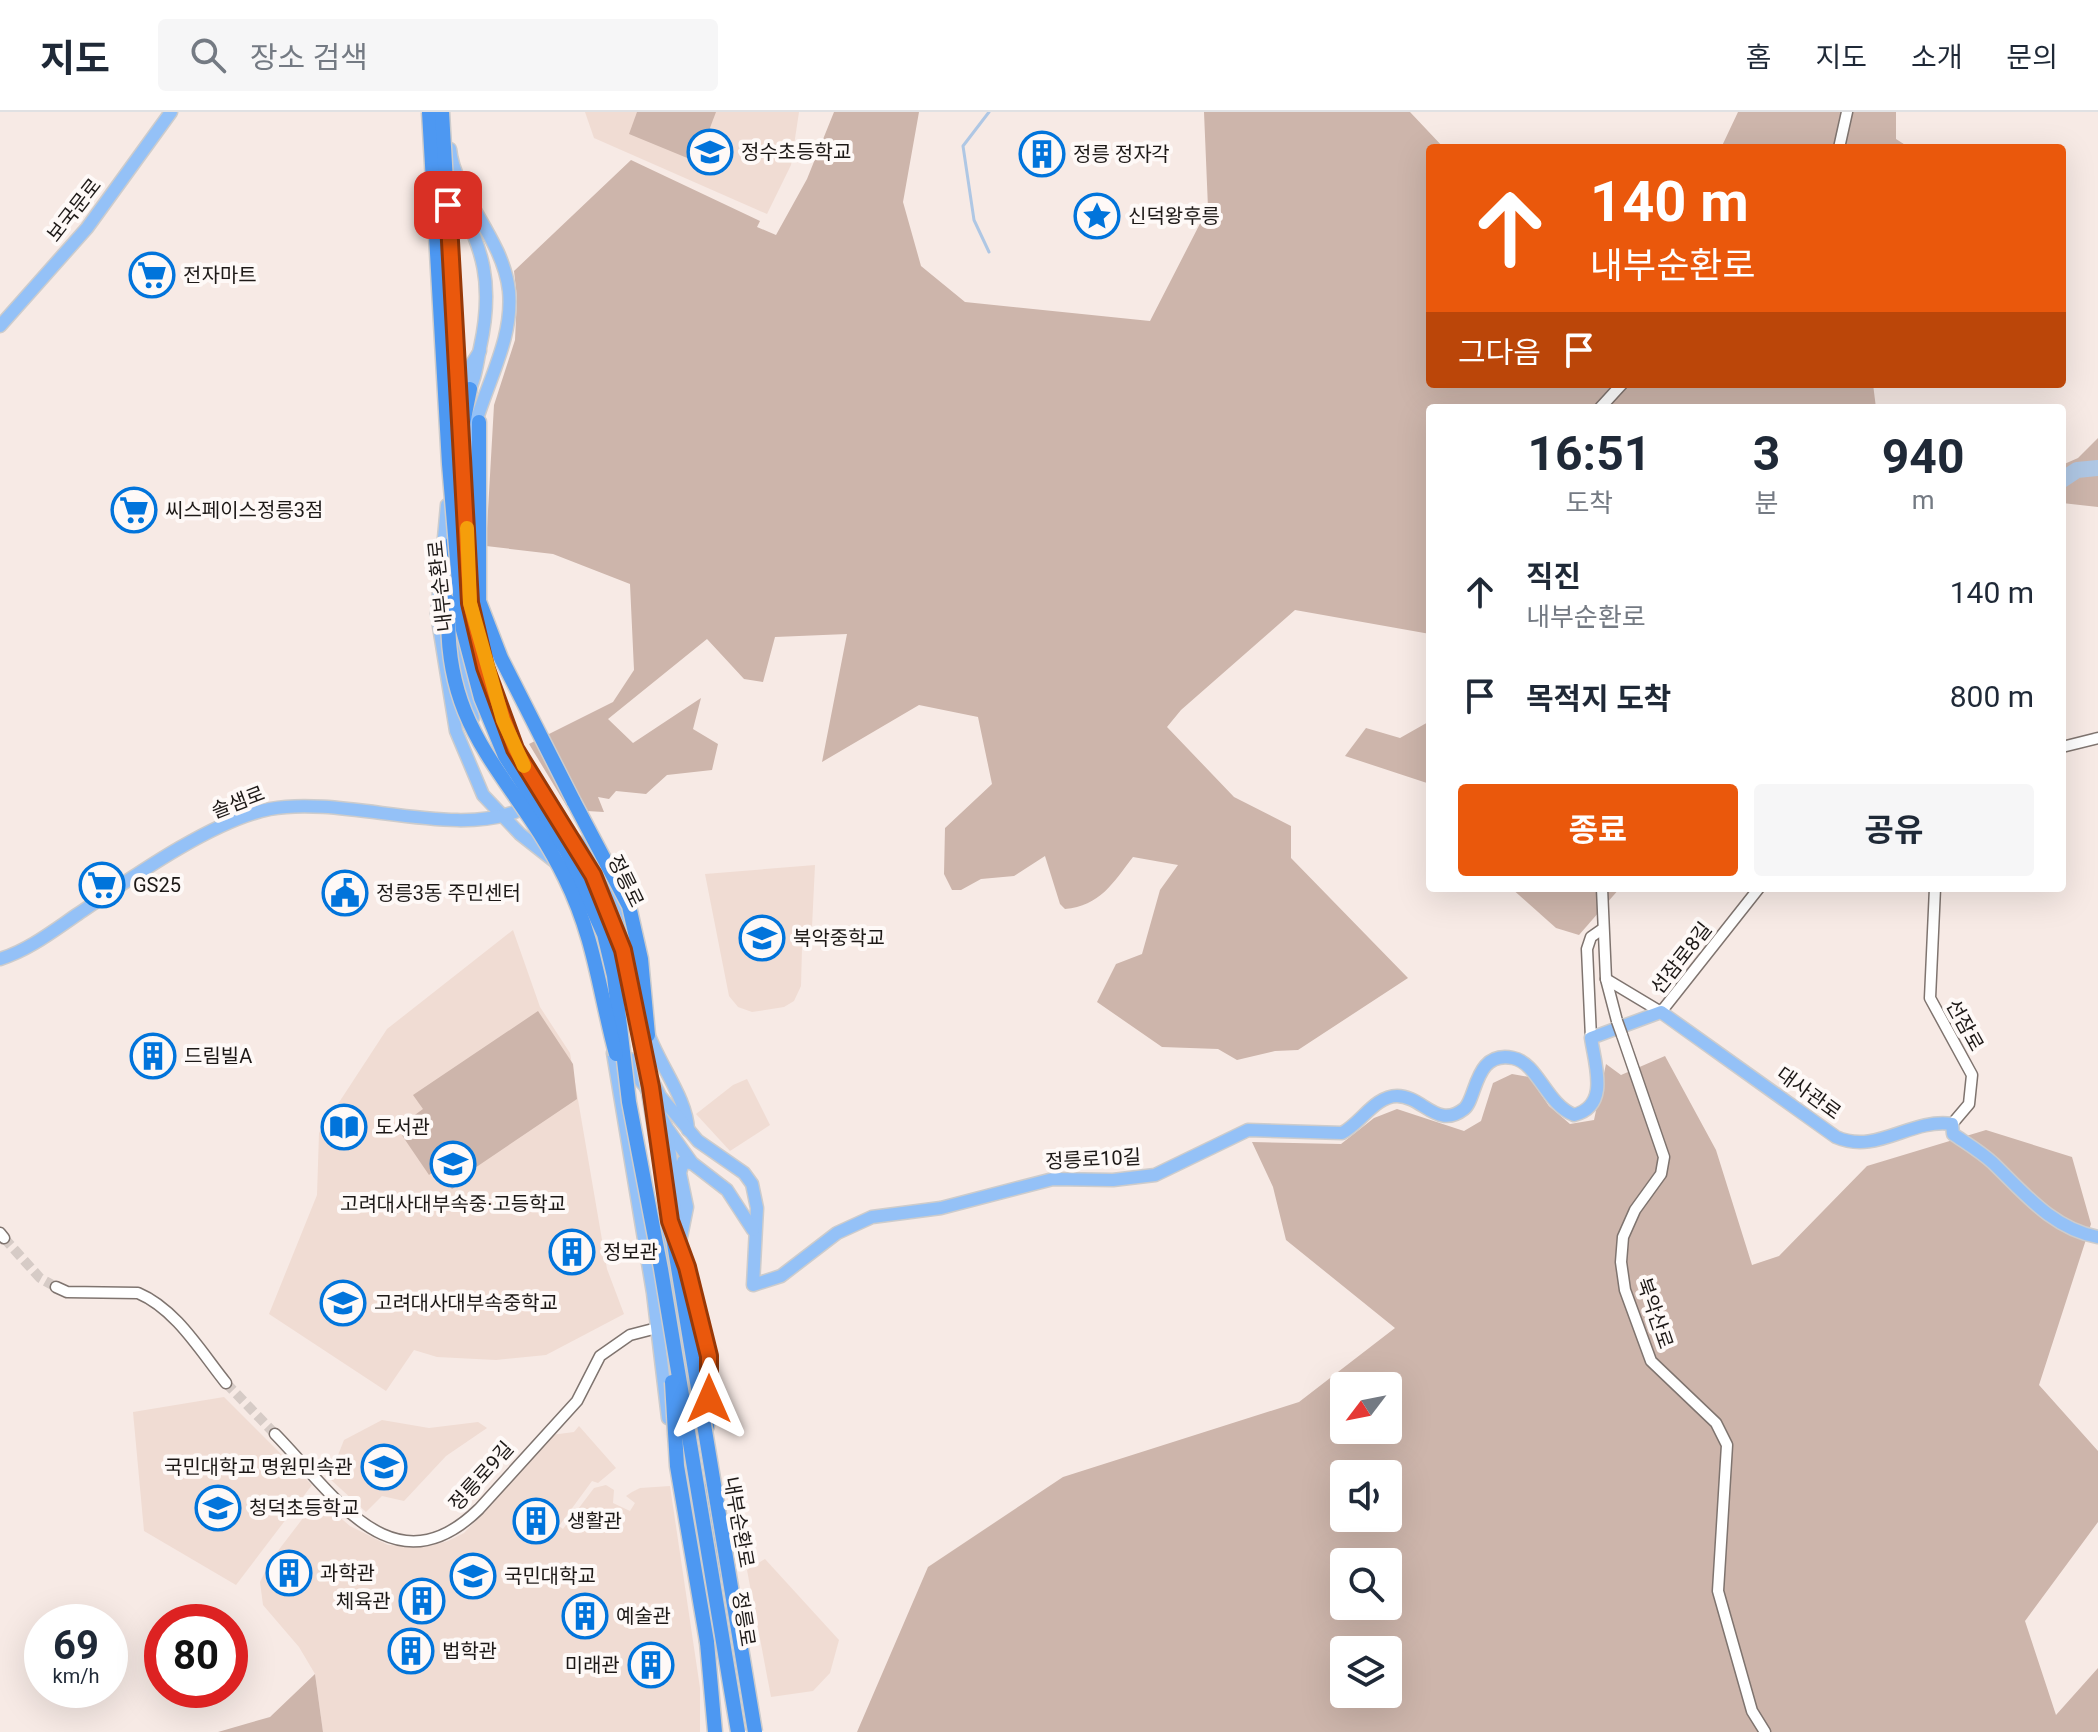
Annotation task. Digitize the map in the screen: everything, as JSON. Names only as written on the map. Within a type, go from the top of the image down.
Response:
[{"type":"highway","name":"내부순환로","points":[[429,112],[449,464],[463,630],[481,698],[505,756],[567,852],[604,934],[616,991],[629,1102],[664,1326],[735,1732]]},
{"type":"highway","name":"내부순환로","points":[[446,112],[470,603],[485,667],[515,749],[583,857],[611,913],[629,972],[755,1732]]},
{"type":"highway","points":[[470,389],[458,456],[449,602],[451,665],[466,714],[484,755],[552,855],[586,923],[629,1102]]},
{"type":"highway","points":[[479,422],[479,601],[501,658],[624,893],[633,918],[641,959],[648,1086]]},
{"type":"highway","points":[[670,1221],[687,1267],[709,1356],[704,1449],[718,1581]]},
{"type":"highway","points":[[664,1326],[677,1466],[707,1642],[715,1732]]},
{"type":"main road","name":"보국문로","points":[[0,326],[87,228],[171,112]]},
{"type":"main road","name":"정릉로","points":[[435,112],[444,164],[482,257],[488,285],[489,310],[470,389],[452,419]]},
{"type":"main road","name":"정릉로","points":[[446,112],[451,160],[496,246],[509,293],[502,340],[468,465],[471,559],[461,635],[464,663],[482,754],[500,786],[522,809],[576,841],[595,860],[620,906],[632,948],[640,1005],[643,1061],[674,1298],[733,1675],[735,1732]]},
{"type":"main road","name":"정릉로","points":[[480,351],[457,387],[452,419],[446,479],[447,519],[438,585],[440,645],[463,754],[483,795],[504,818],[549,855],[570,881],[592,923],[664,1326],[678,1496],[715,1732]]},
{"type":"main road","name":"솔샘로","points":[[0,959],[36,942],[178,851],[258,812],[313,806],[414,816],[504,818],[522,809]]},
{"type":"main road","points":[[640,1005],[653,1050],[685,1108],[688,1130]]},
{"type":"main road","points":[[1591,1038],[1661,1012]]},
{"type":"main road","name":"대사관로","points":[[1661,1012],[1836,1137],[1851,1143],[1871,1143],[1932,1121],[1952,1124]]},
{"type":"main road","name":"정릉로10길","points":[[643,1061],[660,1096],[688,1130],[701,1145],[744,1173],[755,1191],[751,1212],[755,1233],[753,1285],[781,1276],[845,1229],[872,1217],[941,1208],[1053,1179],[1113,1180],[1155,1175],[1248,1130],[1342,1133],[1378,1104],[1396,1096],[1409,1098],[1439,1117],[1450,1115],[1463,1110],[1471,1101],[1472,1084],[1485,1067],[1498,1059],[1513,1058],[1526,1064],[1554,1104],[1574,1115],[1590,1108],[1598,1089],[1591,1038]]},
{"type":"main road","points":[[615,1056],[648,1086],[667,1128],[680,1173],[687,1207],[673,1279]]},
{"type":"main road","points":[[615,1056],[643,1061]]},
{"type":"main road","points":[[1952,1124],[1953,1134],[1990,1160],[2037,1207],[2072,1229],[2098,1237]]},
{"type":"main road","points":[[667,1128],[692,1163],[751,1212]]},
{"type":"main road","points":[[667,1128],[676,1201],[673,1279]]},
{"type":"main road","points":[[680,1173],[681,1163],[692,1163]]},
{"type":"main road","name":"정릉로","points":[[678,1496],[692,1540],[717,1678],[715,1732]]},
{"type":"main road","name":"정릉로","points":[[685,1540],[704,1598]]},
{"type":"street","points":[[1840,144],[1847,112]]},
{"type":"street","points":[[1604,404],[1618,388]]},
{"type":"street","points":[[2066,746],[2098,738]]},
{"type":"street","name":"북악산로","points":[[1602,892],[1601,930],[1606,979],[1617,1021],[1664,1157],[1661,1174],[1635,1210],[1623,1237],[1621,1262],[1625,1290],[1651,1361],[1716,1423],[1727,1445],[1718,1591],[1752,1711],[1765,1732]]},
{"type":"street","name":"선잠로8길","points":[[1661,1012],[1756,892]]},
{"type":"street","name":"선잠로","points":[[1935,892],[1930,998],[1972,1075],[1969,1104],[1952,1124]]},
{"type":"street","points":[[1591,1038],[1587,949],[1591,937],[1601,930]]},
{"type":"street","name":"대사관로","points":[[1606,979],[1661,1012]]},
{"type":"street","points":[[56,1287],[67,1292],[138,1293],[148,1297],[181,1327],[226,1383]]},
{"type":"street","points":[[668,1343],[666,1318],[674,1298]]},
{"type":"street","points":[[664,1326],[690,1462],[718,1581]]},
{"type":"street","name":"정릉로9길","points":[[275,1434],[346,1510],[375,1533],[408,1543],[426,1542],[462,1526],[479,1509],[577,1401],[600,1356],[630,1335],[664,1326]]},
{"type":"shaded area","name":"정수초등학교","points":[[585,112],[799,112],[791,165],[767,214],[594,138]]},
{"type":"shaded area","points":[[637,112],[716,112],[697,162],[629,134]]},
{"type":"shaded area","points":[[834,112],[919,112],[903,202],[921,266],[965,302],[1150,321],[1208,208],[1204,112],[1410,112],[1440,144],[1426,144],[1426,388],[1874,388],[1876,404],[1426,404],[1426,633],[1295,610],[1181,710],[1167,727],[1234,797],[1291,826],[1291,858],[1408,978],[1298,1050],[1275,1051],[1237,1060],[1218,1049],[1162,1047],[1097,1002],[1116,964],[1142,954],[1160,890],[1178,865],[1133,857],[1105,892],[1088,903],[1065,909],[1060,904],[1045,856],[1014,876],[981,879],[961,890],[952,890],[944,874],[945,828],[992,784],[978,717],[919,705],[822,762],[847,634],[775,637],[763,682],[744,679],[707,639],[608,719],[633,743],[701,698],[693,729],[718,744],[712,770],[667,775],[646,794],[616,791],[609,799],[598,797],[604,812],[569,810],[529,744],[613,702],[634,670],[630,584],[553,554],[486,546],[494,405],[515,340],[517,298],[514,271],[631,160],[760,221],[757,227],[776,235],[807,179]]},
{"type":"shaded area","points":[[1738,112],[1896,112],[1896,139],[1904,144],[1723,144]]},
{"type":"shaded area","points":[[2098,438],[2098,507],[2066,503],[2066,463],[2078,458]]},
{"type":"shaded area","points":[[1426,723],[1426,783],[1345,756],[1366,728],[1400,738]]},
{"type":"shaded area","name":"북악중학교","points":[[815,865],[812,927],[802,948],[801,986],[794,1001],[784,1007],[752,1012],[738,1007],[729,996],[705,874]]},
{"type":"shaded area","points":[[1516,892],[1617,892],[1579,935],[1556,928]]},
{"type":"shaded area","name":"고려대사대부속중·고등학교","points":[[513,930],[540,1007],[570,1053],[607,1269],[624,1314],[546,1355],[496,1360],[437,1357],[414,1350],[386,1391],[269,1314],[317,1195],[319,1133],[387,1029]]},
{"type":"shaded area","points":[[538,1011],[573,1064],[577,1099],[466,1174],[468,1179],[452,1189],[434,1171],[429,1175],[397,1128],[423,1109],[413,1095]]},
{"type":"shaded area","points":[[1665,1056],[1716,1150],[1752,1265],[1779,1256],[1867,1166],[1986,1130],[2072,1157],[2091,1224],[2039,1385],[2098,1451],[2098,1522],[2025,1621],[2056,1715],[2098,1668],[2098,1732],[857,1732],[928,1567],[1063,1477],[1299,1402],[1330,1378],[1330,1444],[1402,1444],[1402,1372],[1338,1372],[1395,1328],[1286,1240],[1273,1187],[1252,1142],[1341,1144],[1374,1118],[1397,1109],[1464,1131],[1481,1121],[1493,1083],[1512,1074],[1529,1077],[1549,1106],[1570,1124],[1594,1120],[1606,1064],[1621,1075]]},
{"type":"shaded area","points":[[747,1079],[770,1125],[730,1151],[696,1114],[733,1085]]},
{"type":"shaded area","name":"청덕초등학교","points":[[224,1397],[312,1485],[236,1585],[144,1531],[133,1412]]},
{"type":"shaded area","name":"국민대학교 명원민속관","points":[[382,1420],[429,1428],[478,1422],[487,1428],[446,1456],[404,1501],[382,1496],[366,1512],[329,1478],[344,1440]]},
{"type":"shaded area","name":"국민대학교","points":[[579,1426],[616,1468],[598,1483],[592,1481],[559,1526],[563,1529],[594,1488],[606,1485],[614,1490],[613,1503],[630,1511],[635,1503],[626,1496],[632,1492],[640,1488],[670,1486],[700,1688],[700,1732],[323,1732],[315,1674],[299,1647],[263,1605],[260,1582],[271,1560],[313,1505],[323,1503],[350,1526],[388,1545],[425,1547],[448,1541],[464,1533],[551,1435],[574,1432]]},
{"type":"shaded area","points":[[765,1559],[839,1640],[830,1673],[813,1691],[771,1697],[747,1570]]},
{"type":"shaded area","points":[[315,1674],[323,1732],[218,1732],[270,1717]]},
{"type":"waterway","points":[[989,112],[963,146],[974,220],[989,252]]},
{"type":"waterway","points":[[2066,477],[2077,470],[2098,468]]},
{"type":"tunnel","points":[[4,1238],[40,1278],[56,1287]]},
{"type":"tunnel","points":[[226,1383],[275,1434]]},
{"type":"slow traffic","points":[[467,528],[470,603],[485,667],[503,720],[524,766]]},
{"type":"place","name":"정수초등학교","points":[[710,152]]},
{"type":"place","name":"정릉 정자각","points":[[1042,154]]},
{"type":"place","name":"신덕왕후릉","points":[[1097,216]]},
{"type":"place","name":"전자마트","points":[[152,275]]},
{"type":"place","name":"씨스페이스정릉3점","points":[[134,510]]},
{"type":"place","name":"GS25","points":[[102,885]]},
{"type":"place","name":"정릉3동 주민센터","points":[[345,893]]},
{"type":"place","name":"북악중학교","points":[[762,938]]},
{"type":"place","name":"드림빌A","points":[[153,1056]]},
{"type":"place","name":"도서관","points":[[344,1127]]},
{"type":"place","name":"고려대사대부속중·고등학교","points":[[453,1164]]},
{"type":"place","name":"정보관","points":[[572,1252]]},
{"type":"place","name":"고려대사대부속중학교","points":[[343,1303]]},
{"type":"place","name":"국민대학교 명원민속관","points":[[384,1467]]},
{"type":"place","name":"청덕초등학교","points":[[218,1508]]},
{"type":"place","name":"생활관","points":[[536,1521]]},
{"type":"place","name":"과학관","points":[[289,1573]]},
{"type":"place","name":"국민대학교","points":[[473,1576]]},
{"type":"place","name":"체육관","points":[[422,1601]]},
{"type":"place","name":"예술관","points":[[585,1616]]},
{"type":"place","name":"법학관","points":[[411,1651]]},
{"type":"place","name":"미래관","points":[[651,1665]]},
{"type":"route","points":[[448,205],[470,603],[485,667],[515,749],[531,780],[593,875],[607,903],[623,950],[651,1087],[670,1221],[687,1267],[709,1356],[709,1399]]}]
